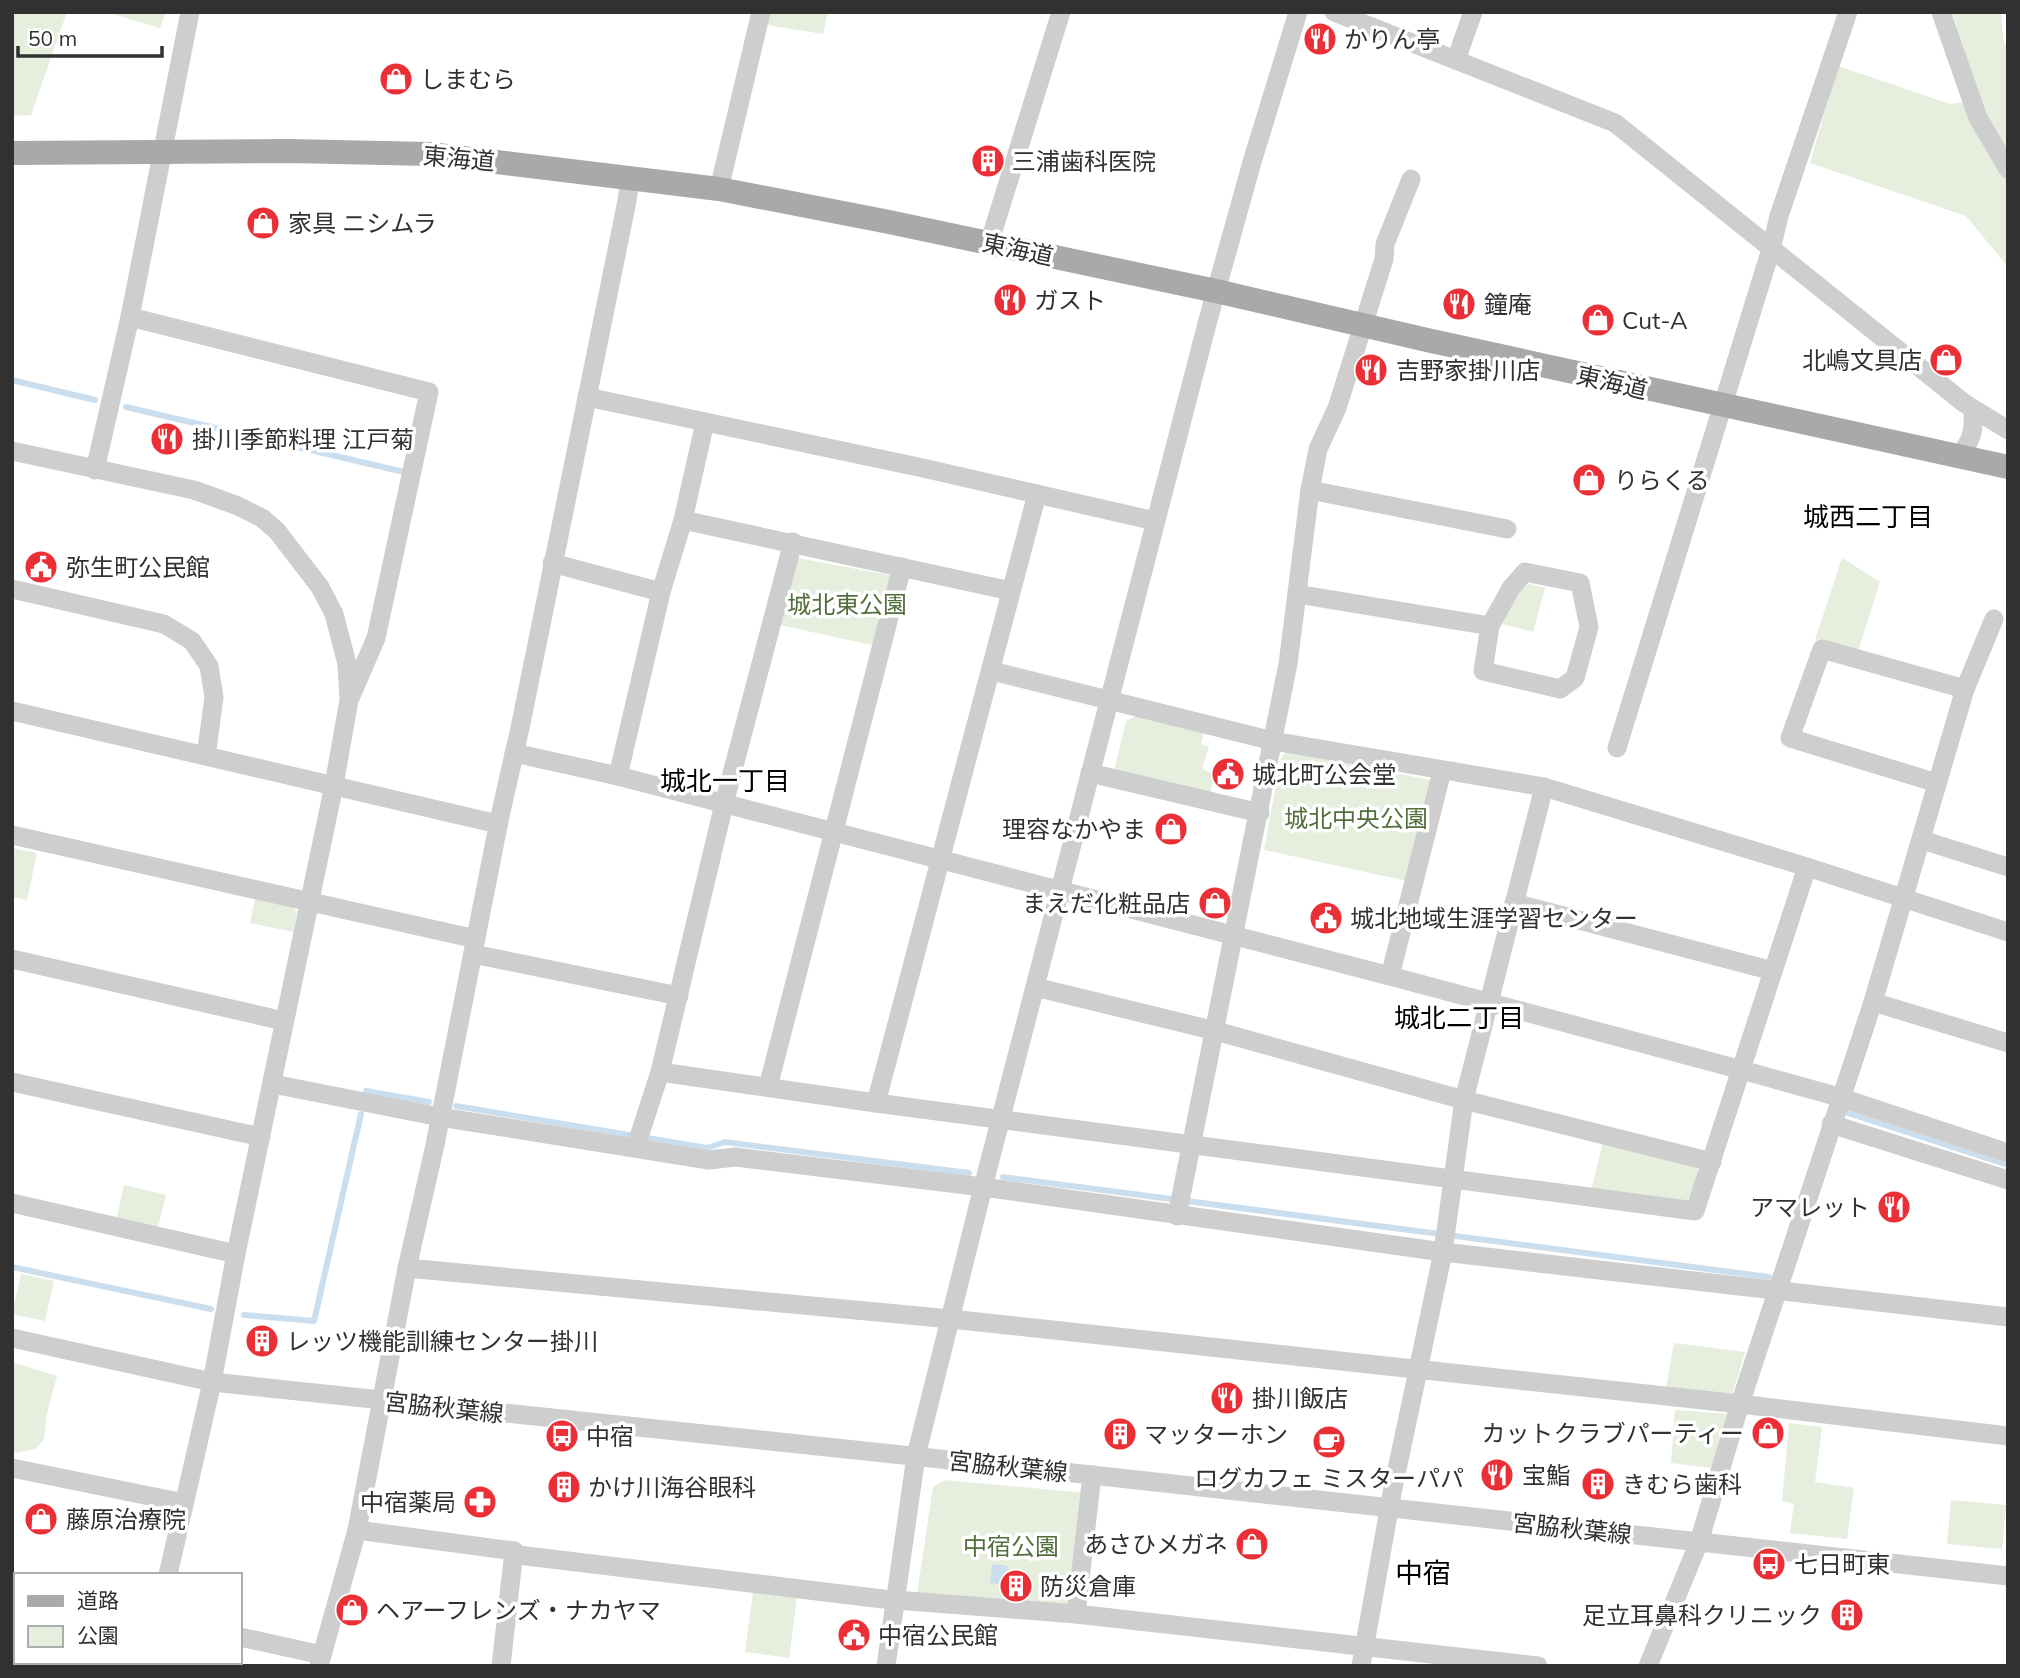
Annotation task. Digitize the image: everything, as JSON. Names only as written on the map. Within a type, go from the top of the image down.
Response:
[{"type":"main road","name":"東海道","points":[[12,153],[163,150],[430,154],[719,189],[1216,291],[1721,406],[2008,467]]},
{"type":"street","points":[[95,470],[130,317],[190,12]]},
{"type":"street","points":[[719,189],[761,12]]},
{"type":"street","points":[[989,244],[1061,12]]},
{"type":"street","points":[[886,1666],[916,1456],[983,1187],[1216,291],[1298,12]]},
{"type":"street","points":[[1334,12],[1615,123],[1972,408],[2008,430]]},
{"type":"street","points":[[1456,60],[1473,12]]},
{"type":"street","points":[[1617,747],[1779,216],[1848,12]]},
{"type":"street","points":[[1941,12],[1978,118],[2008,169]]},
{"type":"street","points":[[242,1638],[321,1661],[357,1530],[407,1268],[627,201],[629,177]]},
{"type":"street","points":[[1177,1216],[1289,664],[1310,490],[1318,449],[1337,408],[1384,258],[1385,244],[1410,179]]},
{"type":"street","points":[[130,317],[429,392],[376,638],[349,700]]},
{"type":"street","points":[[587,397],[1155,521]]},
{"type":"street","points":[[1957,458],[1970,441],[1975,420],[1972,408]]},
{"type":"street","points":[[618,776],[661,592],[683,520],[705,422]]},
{"type":"street","points":[[12,451],[194,490],[262,518],[277,531],[320,587],[334,614],[347,664],[349,700],[334,785],[236,1254],[212,1382],[168,1573]]},
{"type":"street","points":[[1310,490],[1507,529]]},
{"type":"street","points":[[876,1103],[1037,494]]},
{"type":"street","points":[[683,520],[1011,591]]},
{"type":"street","points":[[636,1146],[660,1072],[724,804],[793,542]]},
{"type":"street","points":[[552,563],[661,592]]},
{"type":"street","points":[[768,1087],[902,567]]},
{"type":"street","points":[[1525,572],[1580,583],[1589,627],[1575,678],[1560,689],[1483,671],[1490,626],[1511,588],[1525,572]]},
{"type":"street","points":[[12,589],[164,624],[192,641],[209,666],[214,697],[206,756]]},
{"type":"street","points":[[1297,594],[1490,626]]},
{"type":"street","points":[[1648,1666],[1699,1542],[1740,1404],[1872,1002],[1965,688],[1994,619]]},
{"type":"street","points":[[1937,783],[1790,738],[1822,649],[1965,688]]},
{"type":"street","points":[[992,671],[1273,741],[1544,787],[2008,932]]},
{"type":"street","points":[[12,711],[498,824]]},
{"type":"street","points":[[514,753],[618,776],[1742,1070],[1839,1097],[2008,1153]]},
{"type":"street","points":[[1390,976],[1442,771]]},
{"type":"street","points":[[1090,773],[1260,813]]},
{"type":"street","points":[[1362,1656],[1389,1508],[1444,1243],[1464,1100],[1544,787]]},
{"type":"street","points":[[12,835],[311,901],[475,947],[679,996]]},
{"type":"street","points":[[1922,840],[2008,867]]},
{"type":"street","points":[[660,1072],[1695,1211],[1807,867]]},
{"type":"street","points":[[1514,903],[1773,971]]},
{"type":"street","points":[[12,960],[284,1021]]},
{"type":"street","points":[[1035,987],[1216,1031],[1464,1100],[1712,1162]]},
{"type":"street","points":[[1872,1002],[2008,1043]]},
{"type":"street","points":[[12,1082],[261,1137]]},
{"type":"street","points":[[272,1084],[440,1116],[709,1160],[736,1157],[983,1187],[1177,1216],[1444,1243],[1778,1289],[2008,1317]]},
{"type":"street","points":[[1831,1124],[2008,1180]]},
{"type":"street","points":[[12,1203],[236,1254]]},
{"type":"street","points":[[407,1268],[951,1319],[1740,1404],[2008,1436]]},
{"type":"street","name":"宮脇秋葉線","points":[[12,1338],[212,1382],[2008,1576]]},
{"type":"street","points":[[12,1468],[184,1503]]},
{"type":"street","points":[[1076,1614],[1092,1475]]},
{"type":"street","points":[[357,1530],[514,1551],[518,1555],[896,1600],[1076,1614],[1362,1656],[1538,1666]]},
{"type":"street","points":[[501,1666],[514,1551]]},
{"type":"green space","points":[[12,12],[67,12],[31,115],[12,116]]},
{"type":"green space","points":[[106,12],[166,12],[160,28]]},
{"type":"green space","points":[[770,12],[828,12],[823,34],[767,25]]},
{"type":"green space","points":[[1952,12],[2001,12],[2003,38],[2008,52],[2008,154],[1986,117]]},
{"type":"green space","points":[[1838,66],[1950,104],[1964,102],[2008,183],[2008,267],[1966,216],[1810,163]]},
{"type":"green space","name":"城北東公園","points":[[792,557],[894,576],[876,646],[775,624]]},
{"type":"green space","points":[[1842,558],[1880,582],[1858,651],[1815,640]]},
{"type":"green space","points":[[1529,584],[1545,588],[1533,632],[1502,624],[1518,590]]},
{"type":"green space","points":[[1136,716],[1204,733],[1201,744],[1209,747],[1202,769],[1215,774],[1210,793],[1114,770],[1126,721]]},
{"type":"green space","name":"城北中央公園","points":[[1288,751],[1430,780],[1407,881],[1264,850],[1281,758]]},
{"type":"green space","points":[[12,848],[37,853],[27,900],[12,897]]},
{"type":"green space","points":[[255,898],[292,906],[297,912],[294,932],[250,923]]},
{"type":"green space","points":[[1603,1142],[1696,1167],[1702,1176],[1692,1196],[1683,1204],[1594,1190],[1592,1187]]},
{"type":"green space","points":[[124,1185],[166,1195],[158,1227],[117,1217]]},
{"type":"green space","points":[[21,1274],[54,1281],[45,1321],[12,1314]]},
{"type":"green space","points":[[1674,1343],[1745,1352],[1732,1395],[1666,1388]]},
{"type":"green space","points":[[12,1362],[57,1376],[47,1413],[44,1439],[36,1449],[14,1453]]},
{"type":"green space","points":[[1675,1410],[1729,1414],[1712,1468],[1671,1463]]},
{"type":"green space","points":[[1789,1423],[1822,1427],[1815,1482],[1854,1488],[1847,1539],[1790,1533],[1794,1504],[1782,1501]]},
{"type":"green space","name":"中宿公園","points":[[944,1480],[1087,1493],[1073,1610],[916,1600],[933,1487]]},
{"type":"green space","points":[[1951,1500],[2006,1505],[2002,1549],[1947,1544]]},
{"type":"green space","points":[[753,1592],[797,1598],[789,1658],[745,1652]]},
{"type":"green space","points":[[12,1601],[14,1664],[134,1664],[134,1666],[12,1666]]},
{"type":"water","points":[[992,1564],[1008,1566],[1006,1585],[990,1583]]},
{"type":"waterway","points":[[12,380],[95,400]]},
{"type":"waterway","points":[[126,407],[404,472]]},
{"type":"waterway","points":[[366,1091],[429,1102]]},
{"type":"waterway","points":[[456,1106],[707,1148],[725,1142],[969,1173]]},
{"type":"waterway","points":[[1848,1113],[2008,1165]]},
{"type":"waterway","points":[[244,1315],[314,1321],[361,1114]]},
{"type":"waterway","points":[[1003,1177],[1769,1277]]},
{"type":"waterway","points":[[12,1267],[211,1309]]},
{"type":"place","name":"かりん亭","points":[[1320,39]]},
{"type":"place","name":"しまむら","points":[[396,79]]},
{"type":"place","name":"三浦歯科医院","points":[[988,161]]},
{"type":"place","name":"家具 ニシムラ","points":[[263,223]]},
{"type":"place","name":"ガスト","points":[[1010,300]]},
{"type":"place","name":"鐘庵","points":[[1459,304]]},
{"type":"place","name":"Cut-A","points":[[1598,320]]},
{"type":"place","name":"北嶋文具店","points":[[1946,360]]},
{"type":"place","name":"吉野家掛川店","points":[[1371,370]]},
{"type":"place","name":"掛川季節料理 江戸菊","points":[[167,439]]},
{"type":"place","name":"りらくる","points":[[1589,480]]},
{"type":"place","name":"弥生町公民館","points":[[41,567]]},
{"type":"place","name":"城北町公会堂","points":[[1228,774]]},
{"type":"place","name":"理容なかやま","points":[[1171,829]]},
{"type":"place","name":"まえだ化粧品店","points":[[1215,903]]},
{"type":"place","name":"城北地域生涯学習センター","points":[[1326,918]]},
{"type":"place","name":"アマレット","points":[[1894,1207]]},
{"type":"place","name":"レッツ機能訓練センター掛川","points":[[262,1341]]},
{"type":"place","name":"掛川飯店","points":[[1227,1398]]},
{"type":"place","name":"カットクラブパーティー","points":[[1768,1433]]},
{"type":"place","name":"マッターホン","points":[[1120,1434]]},
{"type":"place","name":"中宿","points":[[562,1436]]},
{"type":"place","name":"ログカフェ ミスターパパ","points":[[1329,1442]]},
{"type":"place","name":"宝鮨","points":[[1497,1475]]},
{"type":"place","name":"きむら歯科","points":[[1598,1484]]},
{"type":"place","name":"かけ川海谷眼科","points":[[564,1487]]},
{"type":"place","name":"中宿薬局","points":[[480,1502]]},
{"type":"place","name":"藤原治療院","points":[[41,1519]]},
{"type":"place","name":"あさひメガネ","points":[[1252,1544]]},
{"type":"place","name":"七日町東","points":[[1769,1564]]},
{"type":"place","name":"防災倉庫","points":[[1016,1586]]},
{"type":"place","name":"ヘアーフレンズ・ナカヤマ","points":[[352,1610]]},
{"type":"place","name":"足立耳鼻科クリニック","points":[[1847,1615]]},
{"type":"place","name":"中宿公民館","points":[[854,1635]]},
{"type":"district","name":"城西二丁目","points":[[1868,516]]},
{"type":"district","name":"城北一丁目","points":[[725,780]]},
{"type":"district","name":"城北二丁目","points":[[1459,1017]]},
{"type":"district","name":"中宿","points":[[1423,1572]]}]
